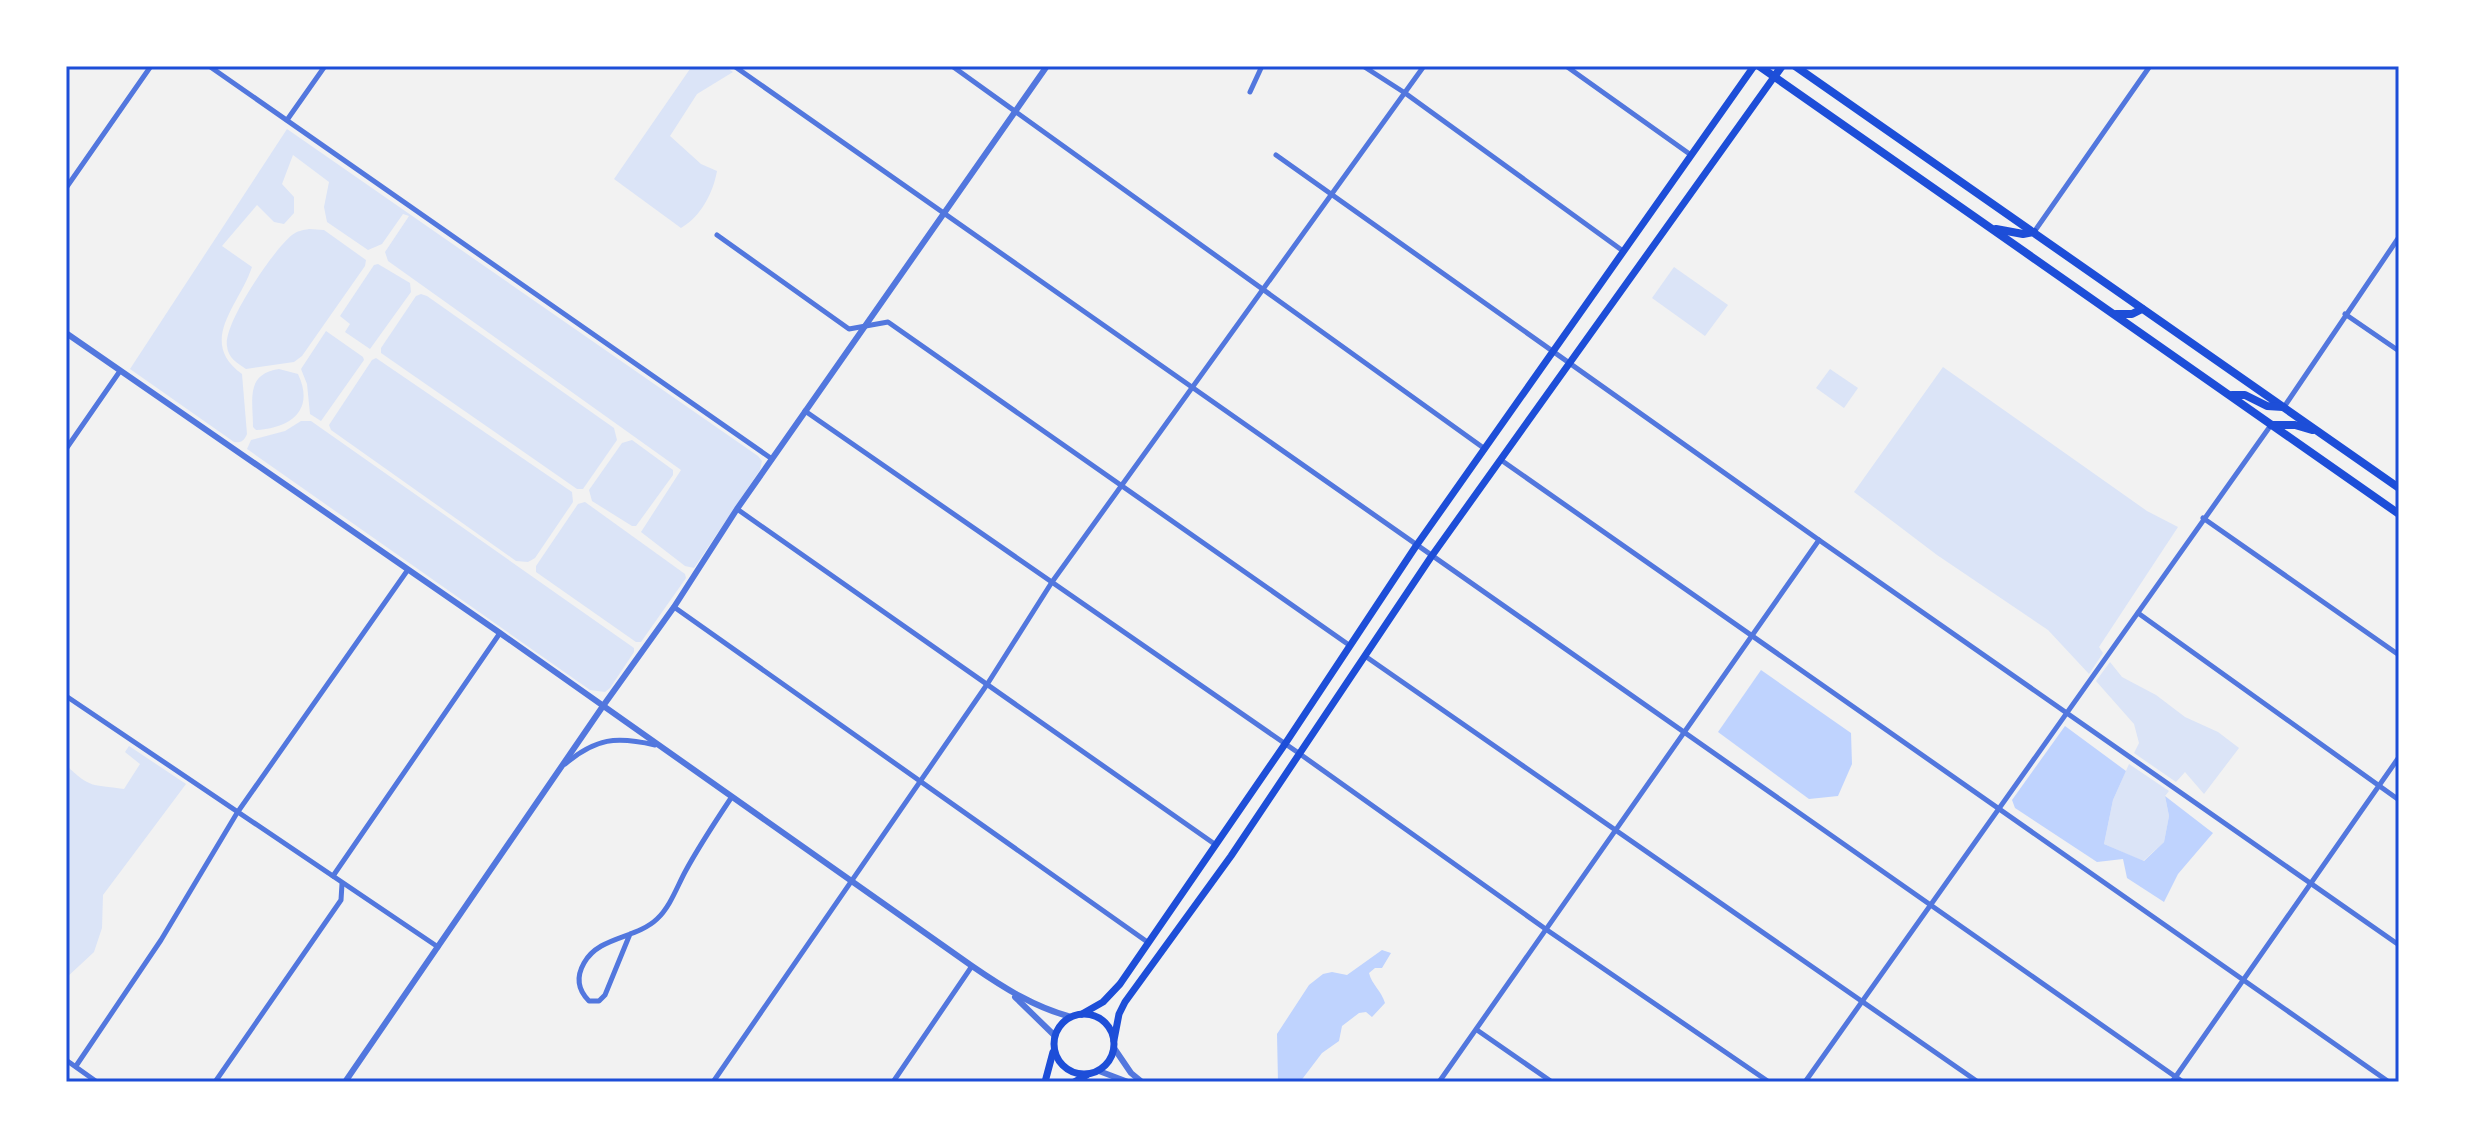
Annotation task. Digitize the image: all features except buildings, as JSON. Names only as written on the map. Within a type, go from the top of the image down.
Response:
[{"type":"main road","points":[[1045,1082],[1054,1041],[1064,1022],[1113,993],[1146,941],[1285,744],[1416,546],[1756,66],[2399,514]]},
{"type":"main road","points":[[1074,1082],[1099,1071],[1112,1057],[1119,1014],[1125,1002],[1225,864],[1431,557],[1782,66]]},
{"type":"main road","points":[[1795,66],[2399,488]]},
{"type":"main road","points":[[1988,227],[2010,233],[2034,232]]},
{"type":"main road","points":[[2115,314],[2132,314],[2142,309]]},
{"type":"main road","points":[[2231,395],[2245,395],[2267,406],[2284,407]]},
{"type":"main road","points":[[2271,425],[2295,425],[2321,433]]},
{"type":"main road","points":[[1082,1014],[1101,1020],[1108,1026],[1114,1044]]},
{"type":"main road","points":[[1054,1041],[1059,1061],[1065,1068],[1089,1074]]},
{"type":"street","points":[[66,188],[151,66]]},
{"type":"street","points":[[209,66],[773,460]]},
{"type":"street","points":[[287,120],[325,66]]},
{"type":"street","points":[[734,66],[2174,1080],[2183,1082]]},
{"type":"street","points":[[952,66],[1485,449]]},
{"type":"street","points":[[345,1082],[674,607],[737,509],[1047,66]]},
{"type":"street","points":[[1250,92],[1262,66]]},
{"type":"street","points":[[1363,66],[1623,251]]},
{"type":"street","points":[[713,1082],[988,683],[1052,582],[1424,66]]},
{"type":"street","points":[[1566,66],[1691,155]]},
{"type":"street","points":[[2034,232],[2150,66]]},
{"type":"street","points":[[1276,155],[1819,540],[2399,945]]},
{"type":"street","points":[[717,235],[849,329],[888,322],[1349,645]]},
{"type":"street","points":[[2284,407],[2399,237]]},
{"type":"street","points":[[2345,314],[2399,351]]},
{"type":"street","points":[[66,333],[500,633],[1010,992],[1043,1009],[1071,1017]]},
{"type":"street","points":[[66,449],[120,371]]},
{"type":"street","points":[[805,411],[1769,1082]]},
{"type":"street","points":[[1805,1082],[2271,425]]},
{"type":"street","points":[[1501,460],[2389,1082]]},
{"type":"street","points":[[737,509],[1216,845]]},
{"type":"street","points":[[2203,518],[2399,655]]},
{"type":"street","points":[[1439,1082],[1819,540]]},
{"type":"street","points":[[76,1066],[161,940],[237,813],[407,571]]},
{"type":"street","points":[[674,607],[1146,941]]},
{"type":"street","points":[[2138,613],[2399,800]]},
{"type":"street","points":[[332,877],[500,633]]},
{"type":"street","points":[[1365,656],[1978,1082]]},
{"type":"street","points":[[66,696],[438,948]]},
{"type":"street","points":[[561,767],[598,742],[635,740],[657,745]]},
{"type":"street","points":[[2174,1080],[2399,757]]},
{"type":"street","points":[[630,934],[605,995],[599,1001],[589,1001],[580,992],[579,980],[584,961],[605,943],[656,920],[731,798]]},
{"type":"street","points":[[215,1082],[341,900],[342,883]]},
{"type":"street","points":[[893,1082],[972,966]]},
{"type":"street","points":[[1010,992],[1054,1041]]},
{"type":"street","points":[[1477,1030],[1552,1082]]},
{"type":"street","points":[[1114,1044],[1129,1071],[1142,1082]]},
{"type":"street","points":[[66,1060],[97,1082]]},
{"type":"street","points":[[1099,1071],[1128,1082]]},
{"type":"shaded area","points":[[692,66],[724,66],[733,72],[697,94],[670,136],[701,164],[717,171],[705,203],[681,228],[614,179]]},
{"type":"shaded area","points":[[287,129],[758,456],[762,461],[760,470],[694,568],[685,566],[641,532],[681,470],[388,261],[385,252],[409,216],[403,214],[382,244],[368,250],[327,222],[324,207],[329,182],[293,155],[282,184],[294,197],[294,213],[284,224],[274,222],[257,205],[222,246],[252,267],[231,309],[222,336],[223,349],[229,362],[242,374],[245,438],[234,442],[130,369]]},
{"type":"shaded area","points":[[309,229],[324,230],[366,260],[365,266],[302,356],[294,362],[246,369],[229,354],[228,335],[233,321],[274,255],[292,235]]},
{"type":"shaded area","points":[[378,264],[410,283],[411,292],[370,349],[345,332],[350,324],[340,316],[374,265]]},
{"type":"shaded area","points":[[1674,267],[1728,305],[1705,336],[1652,298]]},
{"type":"shaded area","points":[[421,294],[614,428],[617,440],[583,489],[577,489],[381,353],[381,348],[416,296]]},
{"type":"shaded area","points":[[326,331],[364,360],[321,421],[310,414],[307,384],[301,369]]},
{"type":"shaded area","points":[[376,358],[572,492],[573,502],[535,558],[528,562],[516,561],[331,430],[329,425]]},
{"type":"shaded area","points":[[1943,367],[2147,511],[2178,527],[2099,647],[2103,653],[2089,674],[2048,630],[1937,555],[1854,492]]},
{"type":"shaded area","points":[[279,369],[298,374],[304,398],[301,407],[289,421],[256,430],[253,427],[252,407],[256,382],[268,372]]},
{"type":"shaded area","points":[[1830,369],[1858,388],[1844,408],[1816,388]]},
{"type":"shaded area","points":[[301,421],[311,421],[634,648],[610,688],[605,692],[590,690],[247,449],[251,440],[285,431]]},
{"type":"shaded area","points":[[632,440],[673,470],[673,475],[636,526],[592,501],[589,490],[622,443]]},
{"type":"shaded area","points":[[585,502],[685,574],[686,578],[641,642],[636,642],[536,572],[536,566],[578,504]]},
{"type":"shaded area","points":[[2110,662],[2122,677],[2156,695],[2185,717],[2218,732],[2239,748],[2204,794],[2185,772],[2176,782],[2134,753],[2139,743],[2134,724],[2096,681]]},
{"type":"shaded area","points":[[129,746],[186,784],[103,895],[102,928],[94,952],[66,978],[66,765],[92,784],[124,789],[140,764],[125,752]]},
{"type":"shaded area","points":[[2129,764],[2169,791],[2165,796],[2169,816],[2164,842],[2143,861],[2104,844],[2113,800]]},
{"type":"water","points":[[1761,670],[1851,733],[1852,764],[1838,796],[1809,799],[1718,732]]},
{"type":"water","points":[[2065,726],[2126,771],[2113,800],[2104,844],[2144,861],[2164,842],[2169,816],[2165,796],[2213,833],[2178,874],[2164,902],[2127,878],[2123,859],[2097,862],[2015,808],[2012,800]]},
{"type":"water","points":[[1382,950],[1391,953],[1382,968],[1375,968],[1369,973],[1385,1003],[1372,1017],[1366,1012],[1359,1013],[1342,1026],[1339,1041],[1322,1053],[1300,1082],[1278,1082],[1277,1034],[1309,985],[1323,974],[1347,975]]}]
